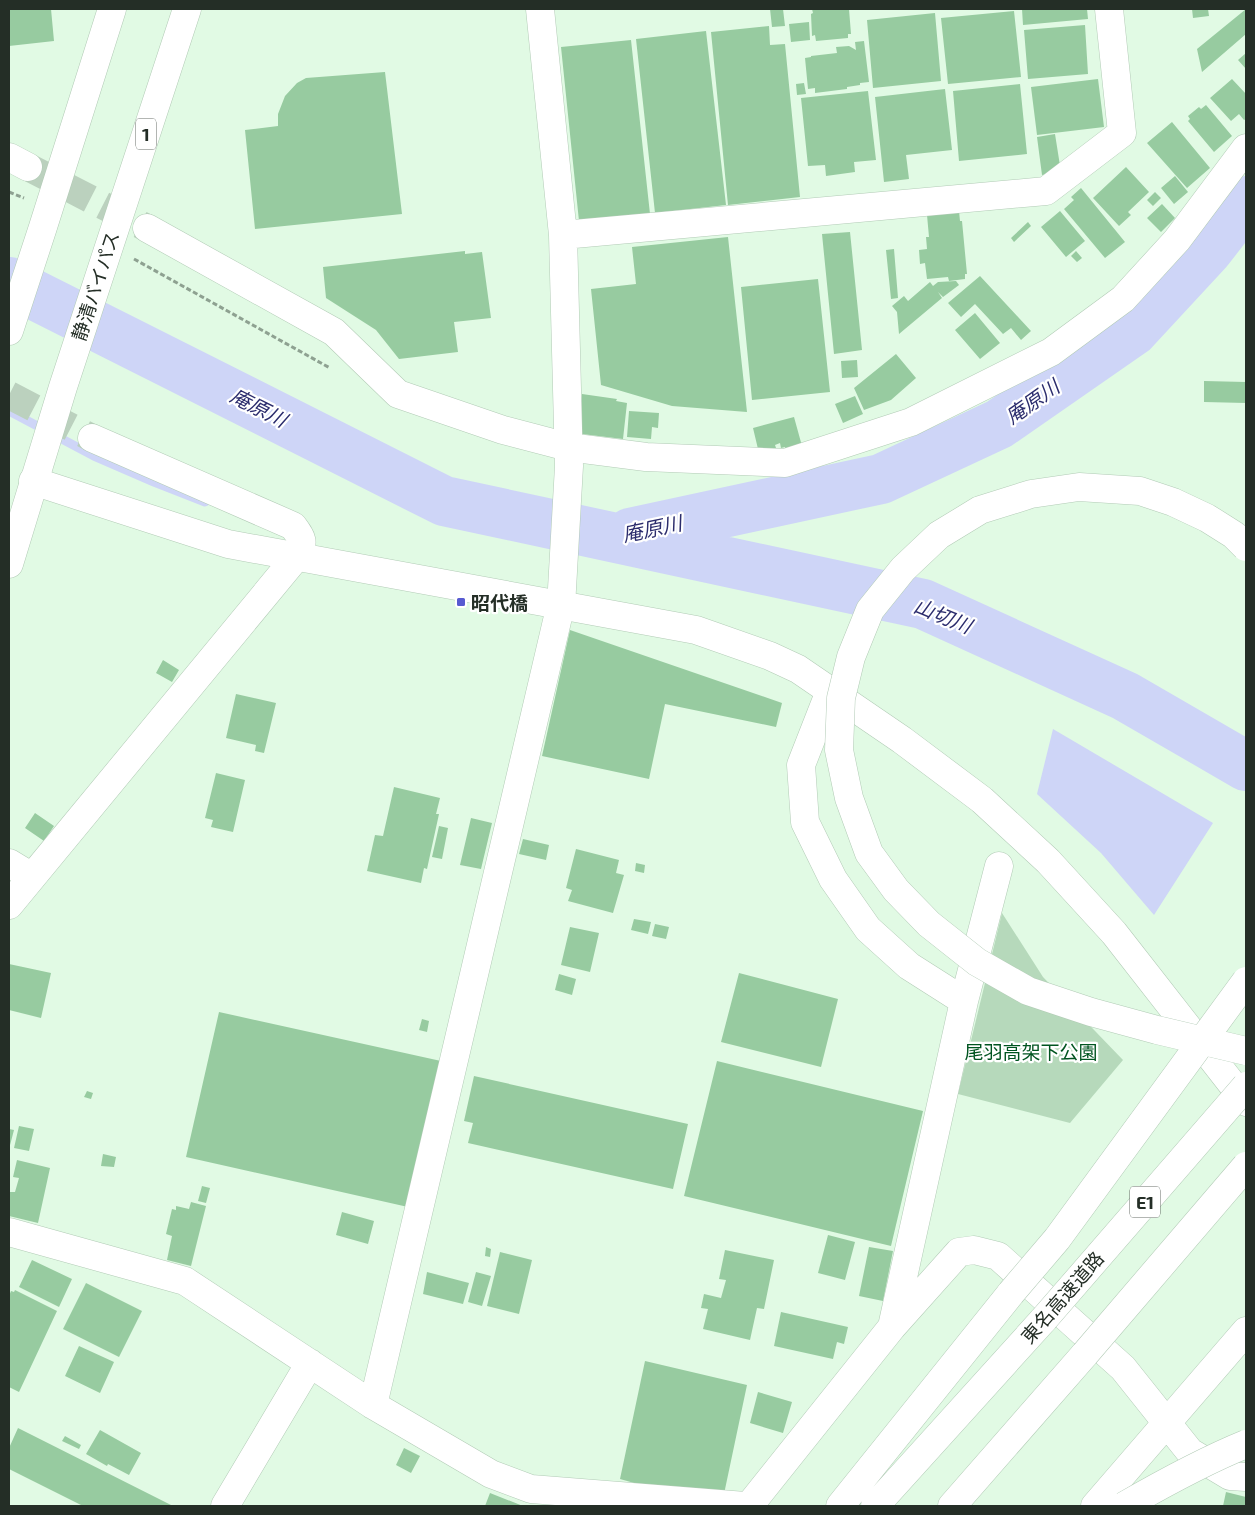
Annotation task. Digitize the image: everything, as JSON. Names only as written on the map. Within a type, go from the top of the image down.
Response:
[{"type":"main road","points":[[9,331],[44,227],[112,9]]},
{"type":"main road","name":"静清バイパス","points":[[9,564],[62,387],[117,258],[187,9]]},
{"type":"main road","points":[[373,1405],[561,597],[568,456],[563,235],[540,9]]},
{"type":"main road","points":[[563,235],[1046,191],[1122,133],[1109,9]]},
{"type":"main road","points":[[147,228],[334,332],[398,394],[503,430],[568,456],[646,457],[785,463],[911,422],[1051,352],[1124,299],[1177,240],[1246,148]]},
{"type":"main road","points":[[9,905],[297,556],[302,546],[301,536],[292,526],[92,438]]},
{"type":"main road","points":[[34,481],[228,544],[479,591],[561,597],[696,630],[770,656],[798,669],[902,740],[982,800],[1048,861],[1114,933],[1246,1102]]},
{"type":"main road","points":[[1246,547],[1234,535],[1207,518],[1173,502],[1140,491],[1079,486],[1031,494],[980,510],[939,536],[910,562],[870,610],[851,657],[841,698],[840,750],[849,798],[869,852],[896,890],[929,924],[976,962],[1028,991],[1091,1012],[1246,1051]]},
{"type":"main road","points":[[830,691],[801,765],[805,822],[833,879],[868,929],[909,966],[964,1002]]},
{"type":"main road","points":[[9,863],[32,877]]},
{"type":"main road","points":[[892,1327],[964,1002],[999,866]]},
{"type":"main road","points":[[840,1506],[1057,1238],[1246,981]]},
{"type":"main road","name":"東名高速道路","points":[[882,1499],[1044,1319],[1246,1086]]},
{"type":"main road","points":[[952,1506],[1246,1166]]},
{"type":"main road","points":[[9,1232],[185,1281],[373,1405],[490,1474],[531,1490],[745,1506]]},
{"type":"main road","points":[[749,1506],[892,1327],[959,1252],[974,1250],[998,1256],[1123,1368],[1190,1452],[1230,1476],[1246,1476]]},
{"type":"main road","points":[[1095,1506],[1246,1331]]},
{"type":"main road","points":[[225,1506],[310,1363]]},
{"type":"main road","points":[[1124,1506],[1221,1454],[1246,1444]]},
{"type":"path","points":[[117,258],[334,370]]},
{"type":"green space","name":"尾羽高架下公園","points":[[1002,913],[1043,977],[1123,1060],[1070,1123],[958,1094]]},
{"type":"water","points":[[1053,729],[1213,823],[1154,915],[1101,853],[1037,794]]},
{"type":"building","points":[[9,9],[51,9],[54,41],[9,46]]},
{"type":"building","points":[[770,9],[783,9],[785,26],[772,27]]},
{"type":"building","points":[[812,9],[849,9],[851,34],[848,34],[848,38],[816,41],[815,35],[812,36]]},
{"type":"building","points":[[1022,9],[1087,9],[1088,19],[1023,25]]},
{"type":"building","points":[[1192,9],[1208,9],[1209,16],[1193,18]]},
{"type":"building","points":[[1246,9],[1246,34],[1202,72],[1197,49]]},
{"type":"building","points":[[1014,11],[1021,77],[948,84],[941,18]]},
{"type":"building","points":[[935,13],[941,81],[873,88],[867,20]]},
{"type":"building","points":[[809,22],[810,40],[791,42],[789,24]]},
{"type":"building","points":[[1085,25],[1088,74],[1028,79],[1024,30]]},
{"type":"building","points":[[769,26],[770,45],[785,44],[800,197],[728,205],[711,32]]},
{"type":"building","points":[[706,31],[726,205],[655,213],[636,39]]},
{"type":"building","points":[[631,40],[650,214],[579,221],[561,47]]},
{"type":"building","points":[[864,41],[869,82],[847,87],[847,89],[815,93],[815,88],[808,89],[805,58],[837,53],[836,47],[849,46],[856,50],[855,42]]},
{"type":"building","points":[[1246,53],[1246,69],[1238,60]]},
{"type":"building","points":[[385,72],[402,214],[255,229],[245,130],[278,126],[278,114],[285,96],[297,83],[306,78]]},
{"type":"building","points":[[1098,79],[1104,127],[1037,135],[1031,87]]},
{"type":"building","points":[[1232,79],[1246,94],[1246,119],[1244,120],[1239,114],[1231,121],[1210,98]]},
{"type":"building","points":[[804,83],[806,94],[797,95],[796,84]]},
{"type":"building","points":[[1020,84],[1027,154],[959,161],[953,91]]},
{"type":"building","points":[[945,89],[952,150],[906,155],[909,179],[884,182],[875,97]]},
{"type":"building","points":[[868,91],[876,160],[854,162],[855,172],[826,176],[825,165],[808,166],[801,98]]},
{"type":"building","points":[[1206,105],[1232,136],[1214,152],[1188,121],[1190,119],[1188,116],[1199,107],[1201,109]]},
{"type":"building","points":[[1172,122],[1210,168],[1187,188],[1147,143]]},
{"type":"building","points":[[1055,134],[1061,172],[1042,175],[1037,137]]},
{"type":"building","points":[[1126,167],[1149,192],[1128,212],[1131,215],[1119,226],[1093,198]]},
{"type":"building","points":[[1175,176],[1188,192],[1174,204],[1161,188]]},
{"type":"building","points":[[1081,188],[1125,242],[1105,258],[1064,209],[1074,200],[1071,197]]},
{"type":"building","points":[[1155,192],[1161,198],[1153,206],[1147,200]]},
{"type":"building","points":[[1162,204],[1175,218],[1161,232],[1147,218]]},
{"type":"building","points":[[959,211],[960,221],[962,221],[967,274],[965,274],[965,279],[949,281],[948,277],[927,279],[925,263],[920,264],[919,250],[927,249],[926,237],[929,237],[927,215]]},
{"type":"building","points":[[1060,211],[1085,241],[1066,257],[1041,227]]},
{"type":"building","points":[[1028,222],[1031,226],[1014,242],[1011,238]]},
{"type":"building","points":[[850,232],[862,350],[834,354],[822,234]]},
{"type":"building","points":[[728,237],[747,412],[672,406],[601,385],[591,289],[636,284],[632,247]]},
{"type":"building","points":[[894,249],[898,298],[891,299],[886,250]]},
{"type":"building","points":[[465,251],[465,254],[482,252],[491,318],[454,322],[458,352],[399,359],[376,330],[326,298],[323,267]]},
{"type":"building","points":[[1076,251],[1082,258],[1077,262],[1071,256]]},
{"type":"building","points":[[980,276],[1031,331],[1021,340],[1011,328],[1003,334],[975,304],[961,317],[948,303]]},
{"type":"building","points":[[818,279],[830,392],[752,400],[741,287]]},
{"type":"building","points":[[956,281],[959,285],[943,297],[938,292],[942,298],[899,334],[897,312],[892,306],[904,296],[908,301],[930,282],[933,286],[938,282]]},
{"type":"building","points":[[975,313],[1000,343],[980,359],[955,330]]},
{"type":"building","points":[[896,354],[916,378],[891,400],[864,410],[854,388]]},
{"type":"building","points":[[857,360],[858,377],[842,378],[841,361]]},
{"type":"building","points":[[1204,381],[1246,382],[1246,403],[1204,402]]},
{"type":"building","points":[[582,394],[617,399],[616,401],[627,403],[623,439],[582,434],[578,424]]},
{"type":"building","points":[[855,396],[863,414],[843,423],[835,404]]},
{"type":"building","points":[[629,411],[659,413],[658,428],[652,427],[651,439],[627,437]]},
{"type":"building","points":[[794,417],[802,446],[786,451],[785,447],[781,448],[780,443],[775,445],[777,451],[758,449],[753,428]]},
{"type":"building","points":[[570,630],[782,703],[776,727],[665,704],[649,779],[542,756]]},
{"type":"building","points":[[163,660],[179,670],[172,682],[156,673]]},
{"type":"building","points":[[236,694],[276,703],[264,753],[255,751],[256,745],[226,738]]},
{"type":"building","points":[[216,773],[245,780],[233,832],[211,827],[213,820],[205,818]]},
{"type":"building","points":[[394,787],[440,798],[436,814],[439,814],[427,869],[424,868],[421,883],[367,871],[375,835],[383,836]]},
{"type":"building","points":[[35,813],[54,826],[44,841],[25,828]]},
{"type":"building","points":[[471,818],[492,823],[481,869],[460,865]]},
{"type":"building","points":[[439,826],[448,828],[442,859],[432,857]]},
{"type":"building","points":[[523,839],[549,845],[546,860],[519,854]]},
{"type":"building","points":[[576,849],[619,860],[616,873],[624,875],[613,913],[568,901],[572,890],[566,888]]},
{"type":"building","points":[[636,863],[645,865],[644,873],[635,871]]},
{"type":"building","points":[[634,919],[651,922],[648,934],[631,930]]},
{"type":"building","points":[[655,924],[669,927],[666,939],[652,936]]},
{"type":"building","points":[[570,927],[599,933],[590,972],[561,965]]},
{"type":"building","points":[[9,964],[51,973],[41,1018],[9,1010]]},
{"type":"building","points":[[739,973],[838,999],[821,1067],[721,1042]]},
{"type":"building","points":[[559,974],[576,979],[572,995],[555,990]]},
{"type":"building","points":[[219,1012],[441,1061],[408,1207],[186,1157]]},
{"type":"building","points":[[422,1019],[429,1021],[427,1032],[419,1030]]},
{"type":"building","points":[[717,1061],[923,1111],[891,1246],[684,1196]]},
{"type":"building","points":[[474,1076],[688,1124],[673,1189],[468,1143],[473,1123],[464,1121]]},
{"type":"building","points":[[87,1091],[93,1093],[91,1099],[84,1097]]},
{"type":"building","points":[[19,1126],[34,1129],[29,1151],[14,1148]]},
{"type":"building","points":[[9,1129],[14,1130],[9,1149]]},
{"type":"building","points":[[103,1154],[116,1157],[114,1167],[101,1166]]},
{"type":"building","points":[[17,1160],[50,1168],[38,1223],[9,1216],[10,1192],[15,1192],[19,1178],[13,1177]]},
{"type":"building","points":[[202,1186],[210,1188],[206,1203],[198,1201]]},
{"type":"building","points":[[191,1202],[206,1206],[191,1266],[167,1260],[172,1236],[166,1234],[172,1209],[176,1210],[176,1206],[189,1209]]},
{"type":"building","points":[[342,1212],[374,1221],[368,1244],[336,1235]]},
{"type":"building","points":[[828,1235],[855,1242],[845,1280],[818,1273]]},
{"type":"building","points":[[486,1247],[491,1249],[490,1257],[485,1256]]},
{"type":"building","points":[[869,1247],[893,1251],[883,1301],[859,1296]]},
{"type":"building","points":[[725,1250],[774,1260],[764,1309],[757,1308],[750,1340],[703,1329],[708,1309],[701,1308],[704,1294],[721,1298],[726,1280],[719,1279]]},
{"type":"building","points":[[500,1252],[532,1260],[519,1314],[487,1306]]},
{"type":"building","points":[[32,1260],[72,1279],[59,1307],[19,1287]]},
{"type":"building","points":[[427,1272],[469,1283],[463,1304],[423,1294]]},
{"type":"building","points":[[476,1272],[491,1276],[482,1306],[468,1302]]},
{"type":"building","points":[[86,1283],[142,1311],[119,1357],[63,1329]]},
{"type":"building","points":[[15,1290],[57,1311],[19,1392],[9,1387],[9,1296],[11,1291],[14,1292]]},
{"type":"building","points":[[781,1312],[848,1327],[844,1344],[837,1342],[833,1359],[774,1346]]},
{"type":"building","points":[[79,1346],[114,1362],[100,1393],[65,1376]]},
{"type":"building","points":[[645,1361],[747,1385],[724,1494],[680,1496],[620,1479]]},
{"type":"building","points":[[758,1392],[792,1402],[783,1433],[750,1423]]},
{"type":"building","points":[[18,1428],[173,1506],[83,1506],[9,1469],[9,1448]]},
{"type":"building","points":[[100,1430],[141,1453],[129,1475],[108,1464],[107,1466],[86,1454]]},
{"type":"building","points":[[65,1436],[81,1445],[79,1449],[62,1441]]},
{"type":"building","points":[[404,1448],[420,1456],[411,1473],[396,1465]]},
{"type":"building","points":[[1226,1492],[1246,1497],[1246,1506],[1223,1506]]},
{"type":"building","points":[[490,1493],[523,1506],[485,1506]]},
{"type":"waterway","name":"庵原川","points":[[630,533],[881,479],[999,424],[1133,331],[1208,250],[1246,201]]},
{"type":"waterway","name":"山切川","points":[[9,282],[444,501],[923,604],[1125,696],[1246,766]]},
{"type":"waterway","points":[[9,411],[94,456],[205,502]]},
{"type":"tunnel","points":[[28,167],[147,228]]},
{"type":"tunnel","points":[[9,395],[92,438]]},
{"type":"place","name":"昭代橋","points":[[461,602]]}]
